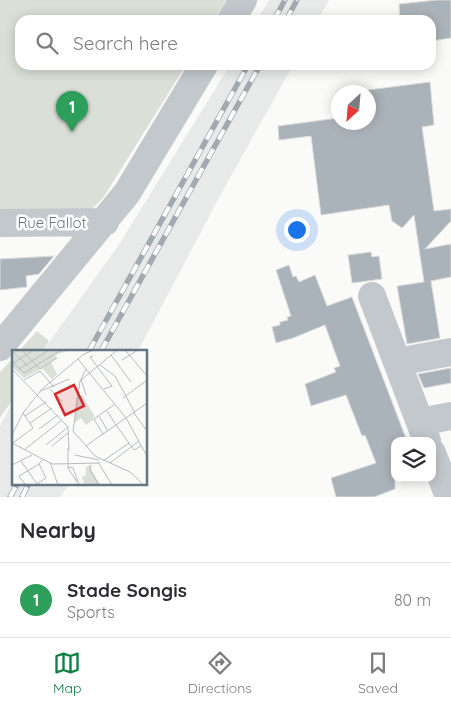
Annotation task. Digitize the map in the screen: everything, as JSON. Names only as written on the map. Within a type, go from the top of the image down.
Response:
[{"type":"street","points":[[234,15],[243,0]]},
{"type":"street","points":[[0,347],[128,193],[201,70]]},
{"type":"street","name":"Rue Fallot","points":[[0,222],[104,222]]},
{"type":"street","points":[[372,296],[424,432],[451,416]]},
{"type":"street","points":[[397,362],[451,352]]},
{"type":"street","points":[[436,464],[449,497]]},
{"type":"shaded area","points":[[0,0],[226,0],[217,15],[15,15],[15,70],[183,70],[103,198],[91,210],[0,217]]},
{"type":"shaded area","points":[[269,0],[329,0],[321,15],[260,15]]},
{"type":"shaded area","points":[[227,70],[290,70],[221,194],[139,350],[44,350],[120,243]]},
{"type":"shaded area","points":[[37,331],[49,341],[44,350],[20,350]]},
{"type":"shaded area","points":[[12,359],[12,401],[0,418],[0,372]]},
{"type":"shaded area","points":[[12,403],[12,484],[68,484],[61,497],[0,497],[0,426]]},
{"type":"building","points":[[451,0],[451,38],[436,40],[436,15],[400,15],[399,4]]},
{"type":"building","points":[[430,82],[434,125],[422,127],[434,211],[451,209],[451,221],[425,249],[451,244],[451,277],[431,281],[440,338],[407,344],[397,286],[424,282],[414,215],[402,228],[392,221],[389,205],[321,215],[311,136],[279,140],[278,126],[331,119],[331,130],[376,130],[376,89]]},
{"type":"building","points":[[371,252],[372,257],[379,256],[382,279],[352,283],[348,255]]},
{"type":"building","points":[[54,256],[39,274],[26,276],[27,287],[0,290],[0,259]]},
{"type":"building","points":[[289,265],[293,277],[296,276],[299,282],[315,275],[327,306],[352,297],[405,437],[391,437],[391,482],[395,482],[395,489],[374,497],[336,497],[331,478],[376,463],[365,435],[362,436],[346,395],[311,406],[305,384],[336,372],[334,368],[340,366],[325,325],[276,343],[272,327],[280,325],[280,322],[288,320],[287,317],[291,316],[276,270]]},
{"type":"building","points":[[451,368],[451,383],[424,388],[418,374]]},
{"type":"railway","points":[[277,15],[285,0]]},
{"type":"railway","points":[[289,15],[297,0]]},
{"type":"railway","points":[[90,350],[245,70]]},
{"type":"railway","points":[[102,350],[257,70]]},
{"type":"railway","points":[[10,497],[17,484]]},
{"type":"railway","points":[[22,497],[28,484]]},
{"type":"place","name":"Stade Songis","points":[[72,132]]}]
